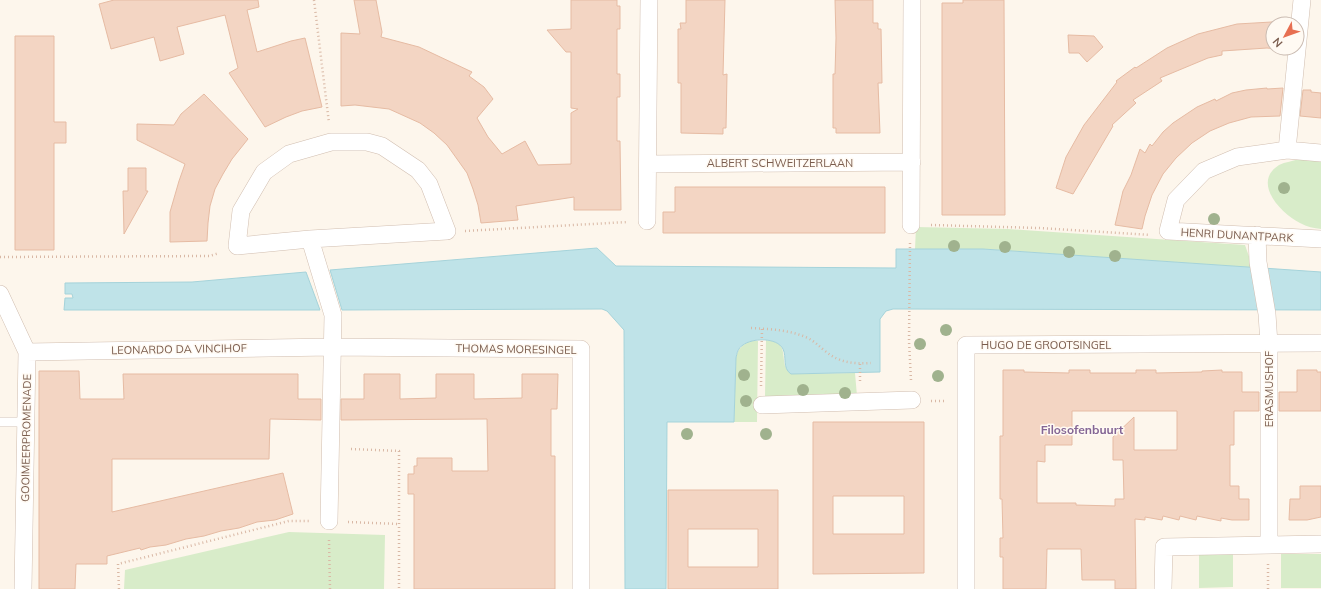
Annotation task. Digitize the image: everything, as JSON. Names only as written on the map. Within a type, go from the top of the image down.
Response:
[{"type":"street","points":[[647,221],[649,0]]},
{"type":"street","points":[[911,225],[912,0]]},
{"type":"street","points":[[1287,150],[1302,0]]},
{"type":"street","points":[[331,142],[367,142],[382,146],[418,170],[429,184],[447,231],[310,239],[237,246],[241,211],[264,172],[289,154],[331,142]]},
{"type":"street","name":"HENRI DUNANTPARK","points":[[1321,153],[1287,150],[1237,157],[1204,171],[1176,200],[1168,232],[1321,239]]},
{"type":"street","name":"ALBERT SCHWEITZERLAAN","points":[[648,164],[912,162]]},
{"type":"street","name":"ERASMUSHOF","points":[[1257,235],[1258,262],[1267,314],[1269,544]]},
{"type":"street","points":[[310,239],[332,315],[329,521]]},
{"type":"street","name":"GOOIMEERPROMENADE","points":[[0,294],[27,352],[23,589]]},
{"type":"street","name":"HUGO DE GROOTSINGEL","points":[[966,589],[966,345],[1321,343]]},
{"type":"street","name":"LEONARDO DA VINCIHOF","points":[[27,352],[331,347]]},
{"type":"street","name":"THOMAS MORESINGEL","points":[[331,347],[581,349],[581,589]]},
{"type":"street","points":[[762,405],[912,400]]},
{"type":"street","points":[[1163,589],[1164,546],[1321,544]]},
{"type":"lane","points":[[0,422],[25,422]]},
{"type":"path","points":[[314,0],[331,142]]},
{"type":"path","points":[[447,231],[647,221]]},
{"type":"path","points":[[909,341],[911,225],[1039,228],[1155,235],[1168,232]]},
{"type":"path","points":[[0,257],[210,256],[237,246]]},
{"type":"path","points":[[751,328],[783,330],[815,342],[834,358],[844,362],[871,363]]},
{"type":"path","points":[[761,359],[762,329]]},
{"type":"path","points":[[860,363],[860,376]]},
{"type":"path","points":[[330,448],[399,451],[398,589]]},
{"type":"path","points":[[119,589],[118,564],[289,521],[399,524]]},
{"type":"path","points":[[329,521],[330,589]]},
{"type":"green space","points":[[1300,159],[1321,160],[1321,229],[1313,228],[1300,223],[1285,213],[1272,197],[1269,189],[1268,180],[1271,172],[1279,165]]},
{"type":"green space","points":[[916,227],[1008,229],[1245,245],[1253,268],[983,249],[915,249]]},
{"type":"green space","points":[[766,340],[780,345],[783,352],[785,366],[791,374],[855,373],[857,396],[765,396]]},
{"type":"green space","points":[[750,341],[758,341],[757,422],[734,422],[736,358],[740,348]]},
{"type":"green space","points":[[289,532],[385,535],[384,589],[124,589],[125,570]]},
{"type":"green space","points":[[1233,553],[1233,587],[1199,588],[1199,554]]},
{"type":"green space","points":[[1281,554],[1321,554],[1321,588],[1281,588]]},
{"type":"water","points":[[597,248],[616,266],[896,268],[896,249],[983,249],[1321,272],[1321,310],[893,309],[886,311],[880,319],[880,372],[791,374],[788,372],[784,352],[780,345],[775,342],[764,340],[747,343],[737,352],[736,358],[734,422],[667,422],[666,589],[625,589],[624,330],[607,311],[602,309],[342,310],[330,270]]},
{"type":"water","points":[[306,272],[320,310],[64,310],[65,298],[73,298],[72,294],[65,294],[65,283],[192,282]]},
{"type":"building","points":[[114,0],[258,0],[259,7],[247,10],[257,52],[305,38],[322,107],[302,111],[265,127],[229,73],[238,68],[225,15],[177,27],[184,54],[160,61],[154,37],[111,49],[99,4]]},
{"type":"building","points":[[354,0],[376,0],[382,32],[381,37],[419,47],[472,72],[469,76],[484,87],[493,99],[477,118],[488,137],[502,154],[525,141],[538,165],[571,164],[571,113],[578,109],[571,108],[571,52],[566,52],[547,30],[571,29],[571,0],[617,0],[617,6],[620,6],[620,29],[617,29],[617,74],[620,74],[620,97],[617,97],[617,141],[620,141],[621,210],[574,210],[574,197],[516,206],[518,220],[481,223],[478,205],[467,173],[447,145],[434,133],[420,123],[389,109],[355,105],[341,106],[341,33],[360,34]]},
{"type":"building","points":[[686,0],[725,0],[723,75],[727,74],[726,128],[723,128],[723,134],[681,133],[681,83],[678,83],[678,29],[681,29],[680,23],[686,23]]},
{"type":"building","points":[[835,0],[873,0],[873,23],[878,23],[878,29],[881,29],[882,83],[878,83],[880,133],[836,133],[836,128],[833,128],[833,74],[835,74],[836,38]]},
{"type":"building","points":[[963,0],[1004,0],[1005,215],[942,215],[942,3],[963,3]]},
{"type":"building","points":[[1265,22],[1265,48],[1222,51],[1222,55],[1208,58],[1160,78],[1162,81],[1133,100],[1136,103],[1112,125],[1113,126],[1073,194],[1056,188],[1066,157],[1084,125],[1117,82],[1116,81],[1135,67],[1136,68],[1167,48],[1198,34],[1237,24]]},
{"type":"building","points":[[1068,35],[1094,36],[1103,47],[1087,62],[1079,53],[1069,53]]},
{"type":"building","points":[[15,36],[54,36],[54,122],[66,122],[66,143],[54,143],[54,250],[15,250]]},
{"type":"building","points":[[1267,88],[1283,88],[1280,116],[1251,117],[1229,123],[1210,131],[1192,143],[1176,158],[1163,174],[1152,195],[1142,229],[1115,225],[1123,191],[1131,175],[1140,149],[1145,153],[1150,144],[1152,146],[1163,132],[1173,123],[1197,107],[1215,99],[1216,101],[1232,93]]},
{"type":"building","points":[[1303,90],[1311,90],[1311,92],[1321,93],[1321,118],[1300,116]]},
{"type":"building","points":[[204,94],[248,139],[232,159],[215,189],[210,206],[207,241],[170,242],[170,212],[185,164],[137,140],[137,124],[174,125],[181,114]]},
{"type":"building","points":[[128,168],[146,168],[146,191],[148,191],[124,234],[123,191],[128,191]]},
{"type":"building","points":[[675,187],[885,187],[885,233],[663,233],[663,212],[675,212]]},
{"type":"building","points":[[1003,370],[1069,373],[1069,370],[1090,370],[1090,373],[1136,373],[1136,370],[1156,370],[1156,373],[1222,370],[1222,372],[1242,372],[1242,392],[1259,392],[1259,411],[1234,411],[1234,445],[1230,445],[1230,486],[1239,486],[1239,499],[1249,499],[1249,520],[1232,520],[1221,518],[1221,521],[1197,516],[1196,520],[1180,516],[1179,520],[1163,516],[1162,520],[1145,517],[1145,520],[1135,519],[1136,589],[1115,589],[1115,580],[1082,580],[1081,549],[1047,549],[1046,589],[1003,589],[1003,557],[1000,557],[1000,538],[1003,538],[1002,499],[1000,499],[1000,436],[1003,436]],"holes":[[[1072,411],[1177,411],[1177,450],[1134,450],[1134,417],[1113,437],[1113,460],[1123,460],[1124,499],[1115,499],[1115,506],[1076,505],[1076,503],[1037,503],[1037,461],[1045,462],[1045,445],[1072,445]]]},
{"type":"building","points":[[1297,370],[1317,370],[1317,372],[1321,372],[1321,411],[1279,411],[1279,392],[1297,392]]},
{"type":"building","points":[[39,371],[79,371],[80,399],[124,399],[123,374],[298,374],[298,399],[321,399],[321,420],[270,419],[269,459],[112,459],[112,512],[283,473],[293,514],[275,520],[257,522],[239,528],[186,539],[166,545],[141,550],[140,548],[107,556],[107,564],[76,564],[75,589],[39,589]]},
{"type":"building","points":[[364,374],[400,374],[400,399],[436,398],[436,374],[474,374],[474,399],[522,398],[522,374],[558,374],[557,409],[551,409],[551,456],[555,456],[555,589],[414,589],[414,494],[408,494],[408,474],[414,474],[414,466],[417,466],[417,458],[452,458],[452,471],[488,471],[487,419],[341,420],[341,399],[364,399]]},
{"type":"building","points":[[813,422],[924,422],[924,573],[813,574]],"holes":[[[833,496],[904,496],[904,534],[833,534]]]},
{"type":"building","points":[[1300,486],[1321,486],[1321,517],[1307,520],[1289,520],[1290,499],[1300,499]]},
{"type":"building","points":[[668,490],[778,490],[778,589],[668,589]],"holes":[[[688,529],[758,529],[758,567],[688,567]]]},
{"type":"district","name":"Filosofenbuurt","points":[[1082,430]]}]
